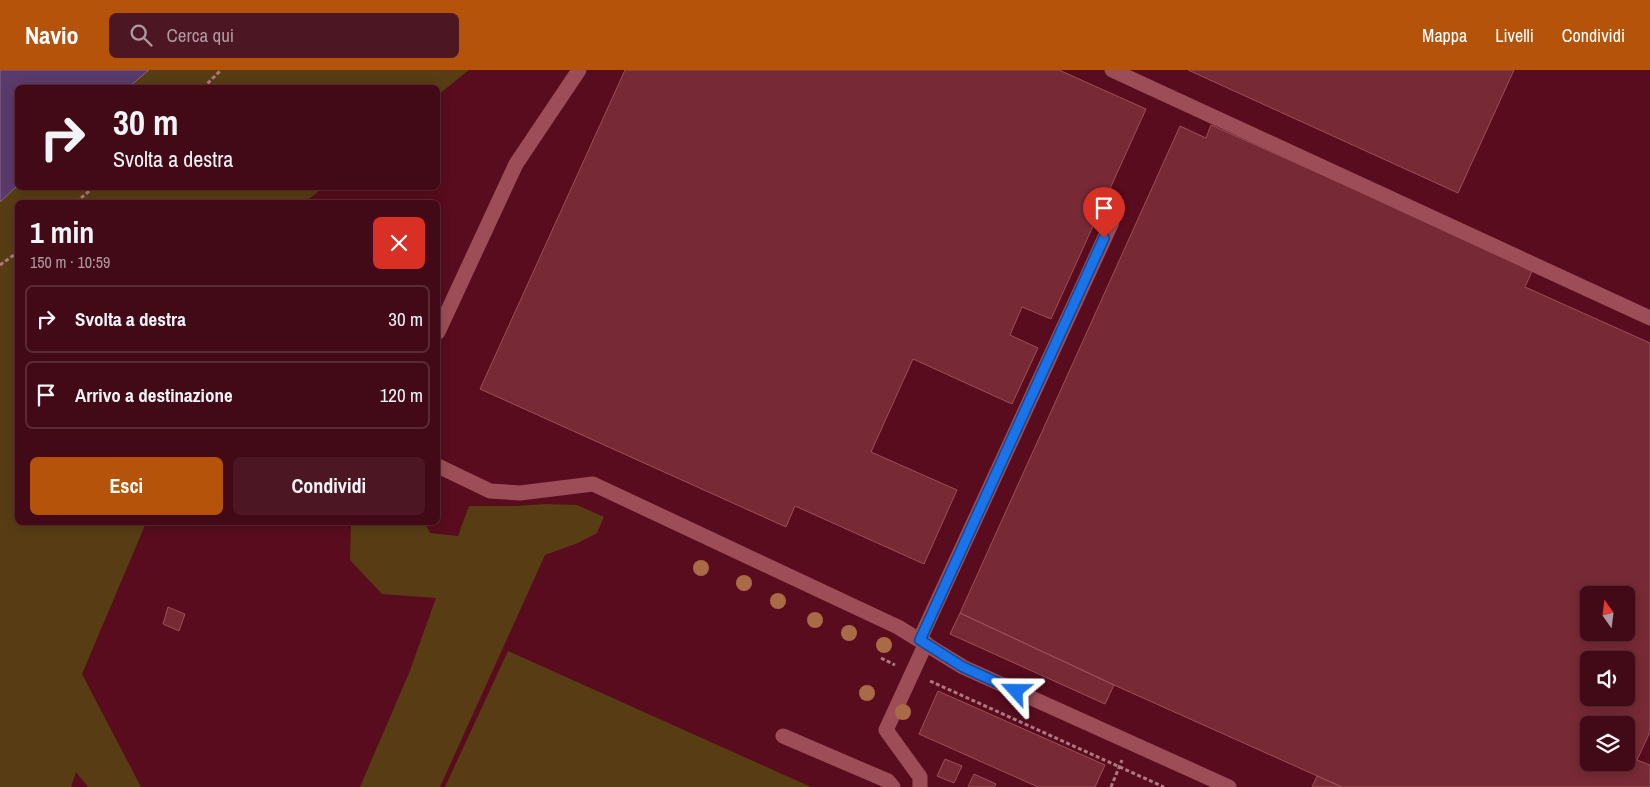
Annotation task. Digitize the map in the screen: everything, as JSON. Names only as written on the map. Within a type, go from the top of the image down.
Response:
[{"type":"lane","points":[[440,328],[516,164],[579,70]]},
{"type":"lane","points":[[1112,70],[1650,318]]},
{"type":"lane","points":[[920,787],[920,777],[886,730],[912,672],[923,641],[1112,222]]},
{"type":"lane","points":[[440,467],[490,491],[520,493],[593,484],[898,627],[963,667],[1229,787]]},
{"type":"lane","points":[[783,736],[888,781],[893,787]]},
{"type":"path","points":[[206,85],[221,70]]},
{"type":"path","points":[[78,200],[91,190]]},
{"type":"path","points":[[0,265],[15,254]]},
{"type":"path","points":[[881,658],[1164,787]]},
{"type":"path","points":[[1111,787],[1123,759]]},
{"type":"shaded area","points":[[0,70],[149,70],[131,85],[15,85],[15,188],[0,202]]},
{"type":"shaded area","points":[[149,70],[469,70],[440,93],[440,85],[131,85]]},
{"type":"shaded area","points":[[15,188],[15,190],[320,190],[308,200],[15,200],[15,525],[145,525],[82,674],[141,787],[88,787],[76,772],[71,787],[0,787],[0,202]]},
{"type":"shaded area","points":[[545,504],[577,505],[604,517],[597,533],[578,543],[545,555],[440,787],[360,787],[409,673],[436,598],[382,594],[350,560],[351,525],[426,525],[430,533],[458,536],[469,506]]},
{"type":"shaded area","points":[[508,651],[811,787],[445,787]]},
{"type":"building","points":[[625,70],[1059,70],[1146,109],[1051,319],[1022,307],[1010,335],[1038,348],[1012,404],[913,359],[871,452],[957,490],[924,564],[795,506],[786,527],[480,389]]},
{"type":"building","points":[[1188,70],[1514,70],[1458,193]]},
{"type":"building","points":[[1211,125],[1533,269],[1525,287],[1650,343],[1650,732],[1637,760],[1650,765],[1650,787],[1342,787],[1114,685],[960,613],[1180,126],[1206,138]]},
{"type":"building","points":[[168,607],[185,614],[179,631],[163,624]]},
{"type":"building","points":[[960,613],[1114,685],[1105,704],[950,634]]},
{"type":"building","points":[[938,691],[1105,765],[1095,787],[1038,787],[919,734]]},
{"type":"building","points":[[945,759],[962,766],[954,783],[937,776]]},
{"type":"building","points":[[974,774],[996,784],[994,787],[968,787]]},
{"type":"building","points":[[1317,776],[1342,787],[1312,787]]},
{"type":"route","points":[[1016,691],[963,667],[920,640],[1104,238]]}]
